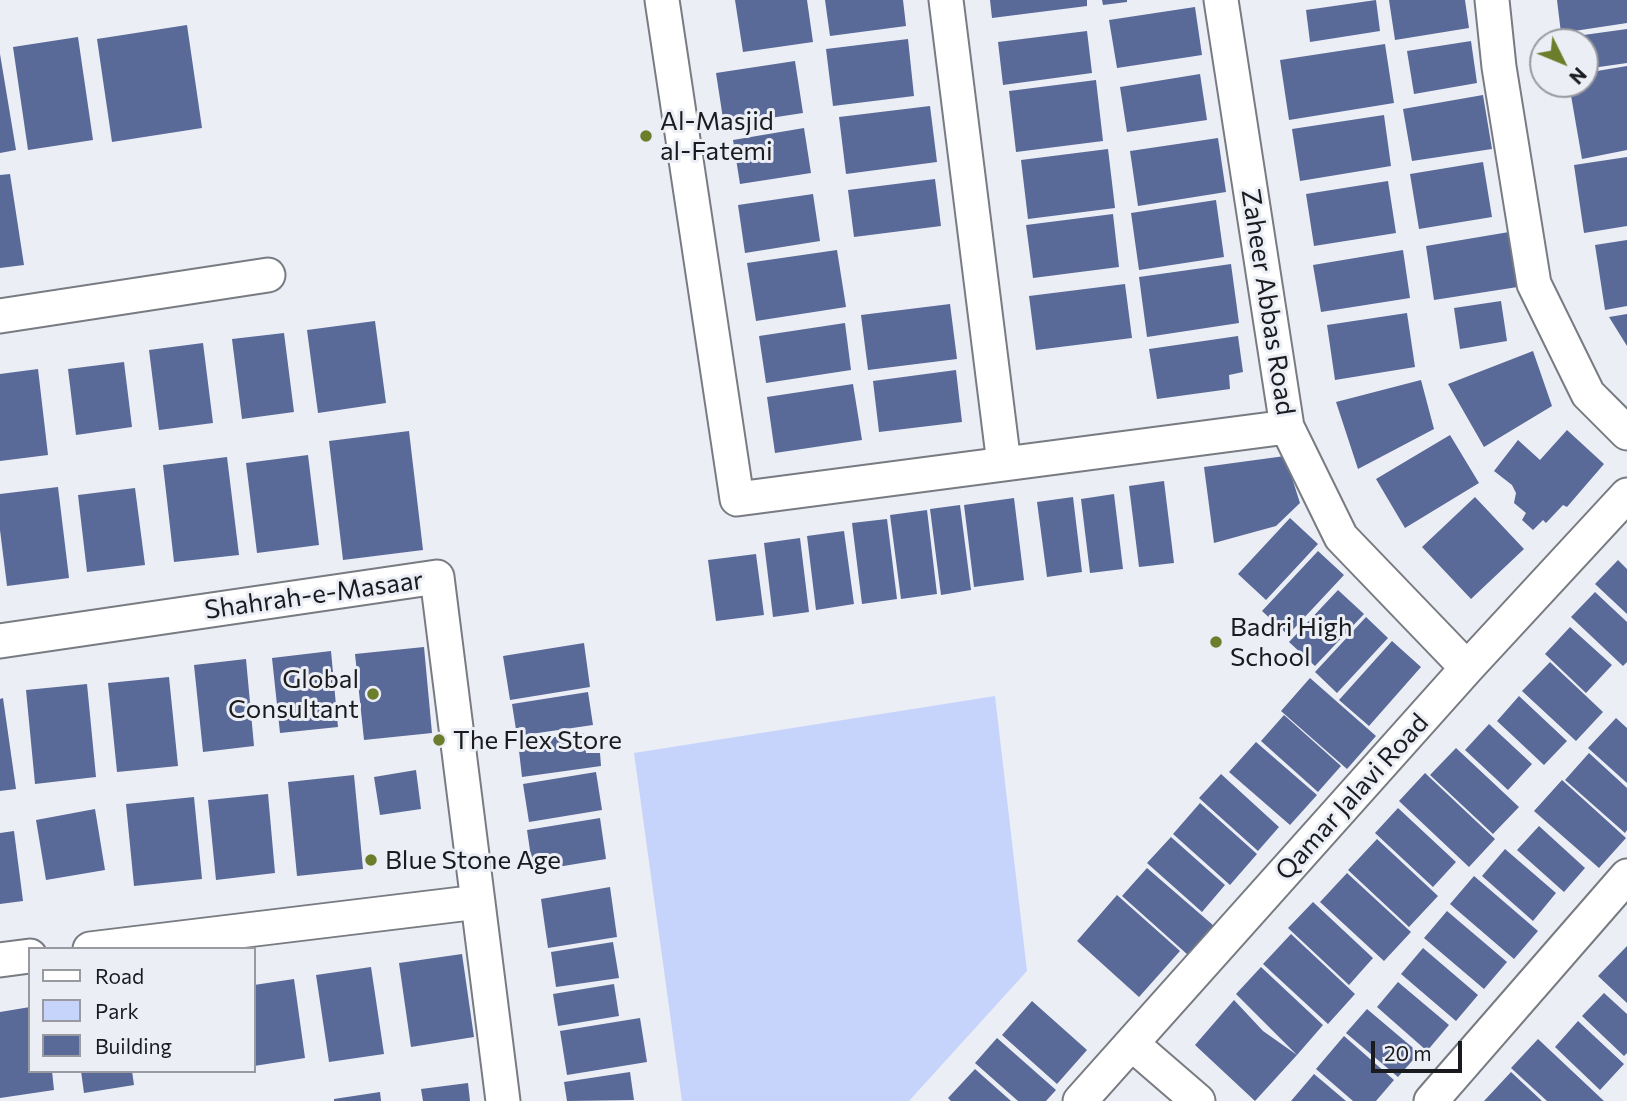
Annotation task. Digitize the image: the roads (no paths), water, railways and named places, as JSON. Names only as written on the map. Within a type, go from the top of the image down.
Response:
[{"type":"street","points":[[662,0],[737,499],[1287,427]]},
{"type":"street","points":[[946,0],[1004,464]]},
{"type":"street","name":"Zaheer Abbas Road","points":[[1221,0],[1287,427],[1341,537],[1467,668]]},
{"type":"street","points":[[1492,0],[1499,67],[1534,284],[1588,394],[1627,433]]},
{"type":"street","points":[[0,316],[268,275]]},
{"type":"street","name":"Qamar Jalavi Road","points":[[1080,1101],[1467,668],[1627,495]]},
{"type":"street","name":"Shahrah-e-Masaar","points":[[0,641],[438,577],[503,1101]]},
{"type":"street","points":[[1431,1101],[1627,876]]},
{"type":"street","points":[[107,947],[478,902]]},
{"type":"street","points":[[0,960],[28,956]]},
{"type":"street","points":[[1132,1044],[1198,1101]]},
{"type":"place","name":"Al-Masjid al-Fatemi","points":[[646,136]]},
{"type":"place","name":"Badri High School","points":[[1216,642]]},
{"type":"place","name":"Global Consultant","points":[[373,694]]},
{"type":"place","name":"The Flex Store","points":[[439,740]]},
{"type":"place","name":"Blue Stone Age","points":[[371,860]]}]
